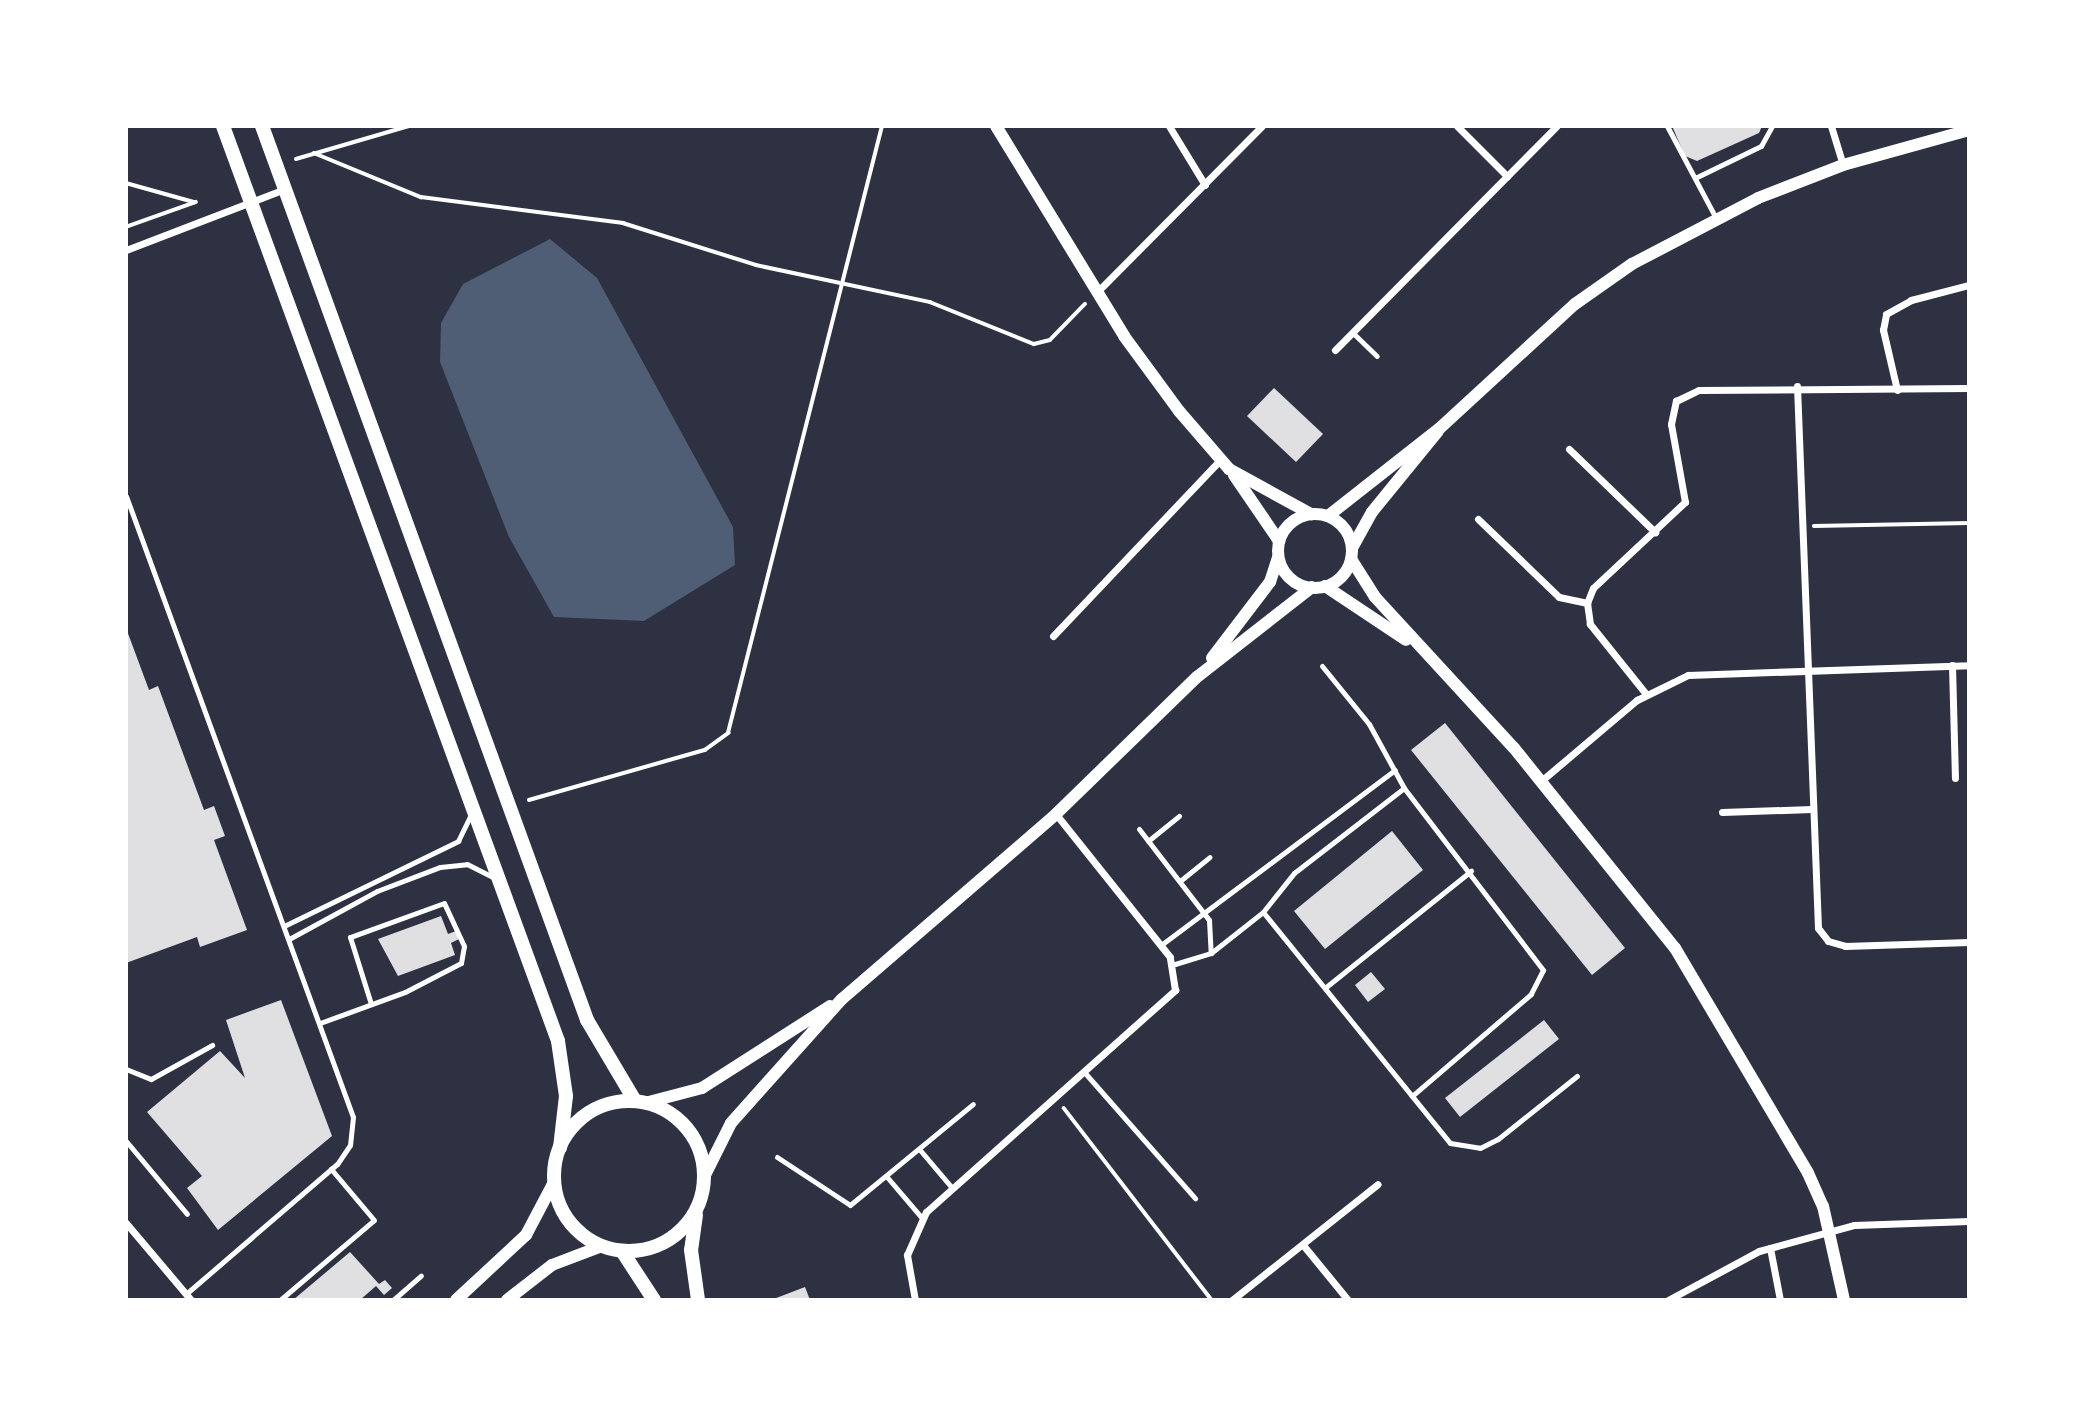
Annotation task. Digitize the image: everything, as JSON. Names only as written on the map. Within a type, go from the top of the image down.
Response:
[{"type":"main road","points":[[223,126],[558,1041],[566,1096],[554,1182],[569,1221],[602,1246],[622,1251],[666,1242],[697,1209]]},
{"type":"main road","points":[[262,126],[587,1020],[640,1102],[687,1130],[704,1177],[691,1250],[698,1300]]},
{"type":"main road","points":[[560,1148],[584,1116],[608,1104],[640,1102]]},
{"type":"main road","points":[[622,1251],[654,1300]]},
{"type":"street","points":[[996,126],[1096,292],[1149,373],[1225,465],[1279,547],[1289,577],[1319,587],[1418,648]]},
{"type":"street","points":[[1169,126],[1205,185]]},
{"type":"street","points":[[1096,292],[1262,126]]},
{"type":"street","points":[[1457,126],[1507,176]]},
{"type":"street","points":[[1335,351],[1557,126]]},
{"type":"street","points":[[1831,126],[1843,165]]},
{"type":"street","points":[[1328,516],[1440,428],[1575,304],[1716,218],[1843,165],[1969,130]]},
{"type":"street","points":[[126,250],[285,189]]},
{"type":"street","points":[[1897,390],[1882,331],[1886,314],[1911,300],[1969,285]]},
{"type":"street","points":[[1797,386],[1816,919],[1828,941],[1845,946],[1969,942]]},
{"type":"street","points":[[1646,694],[1590,624],[1587,603],[1593,588],[1682,508],[1686,494],[1671,424],[1676,401],[1699,390],[1797,386],[1897,390],[1969,388]]},
{"type":"street","points":[[704,1177],[731,1123],[842,999],[1056,814],[1197,677],[1319,587],[1351,554],[1372,512],[1440,428]]},
{"type":"street","points":[[1569,449],[1655,532]]},
{"type":"street","points":[[1225,465],[1311,514],[1328,516],[1345,529],[1351,554],[1418,648],[1541,781],[1675,948],[1781,1123],[1830,1233],[1844,1300]]},
{"type":"street","points":[[1053,636],[1225,465]]},
{"type":"street","points":[[1197,677],[1270,582],[1279,547],[1291,523],[1311,514]]},
{"type":"street","points":[[1478,519],[1559,597],[1587,603]]},
{"type":"street","points":[[1541,781],[1646,694],[1688,676],[1969,665]]},
{"type":"street","points":[[1952,666],[1955,778]]},
{"type":"street","points":[[1722,812],[1812,809]]},
{"type":"street","points":[[915,1300],[906,1255],[922,1218],[1171,998],[1178,979],[1175,964],[1161,945],[1056,814]]},
{"type":"street","points":[[640,1102],[702,1088],[842,999]]},
{"type":"street","points":[[456,1300],[521,1241],[554,1182]]},
{"type":"street","points":[[1232,1300],[1378,1184]]},
{"type":"street","points":[[1668,1300],[1770,1248],[1854,1225],[1969,1221]]},
{"type":"street","points":[[126,1223],[188,1297]]},
{"type":"street","points":[[1303,1245],[1348,1300]]},
{"type":"street","points":[[506,1300],[552,1265],[602,1246]]},
{"type":"street","points":[[1770,1248],[1780,1300]]},
{"type":"lane","points":[[1667,126],[1697,177],[1716,218]]},
{"type":"lane","points":[[1697,177],[1762,146],[1772,126]]},
{"type":"lane","points":[[1353,333],[1377,356]]},
{"type":"lane","points":[[126,496],[354,1117],[350,1145],[331,1169],[188,1297]]},
{"type":"lane","points":[[1322,666],[1395,770],[1404,788],[1540,960],[1541,977],[1531,994],[1412,1096]]},
{"type":"lane","points":[[1161,945],[1395,770]]},
{"type":"lane","points":[[1175,964],[1211,953],[1263,912],[1294,873],[1404,788]]},
{"type":"lane","points":[[284,926],[458,841],[468,827],[471,802]]},
{"type":"lane","points":[[1149,841],[1179,816]]},
{"type":"lane","points":[[1139,829],[1205,914],[1211,953]]},
{"type":"lane","points":[[1180,881],[1210,858]]},
{"type":"lane","points":[[289,939],[377,891],[440,867],[467,864],[501,882]]},
{"type":"lane","points":[[1326,987],[1471,872]]},
{"type":"lane","points":[[320,1023],[371,1004],[461,963],[464,946],[444,903],[350,937],[371,1004]]},
{"type":"lane","points":[[1263,912],[1450,1143],[1479,1148],[1577,1076]]},
{"type":"lane","points":[[126,1069],[151,1079],[212,1045]]},
{"type":"lane","points":[[1085,1073],[1195,1198]]},
{"type":"lane","points":[[777,1157],[850,1205],[973,1104]]},
{"type":"lane","points":[[126,1141],[187,1214]]},
{"type":"lane","points":[[920,1150],[953,1189]]},
{"type":"lane","points":[[280,1300],[374,1220],[331,1169]]},
{"type":"lane","points":[[887,1177],[922,1218]]},
{"type":"lane","points":[[393,1300],[421,1276]]},
{"type":"path","points":[[296,159],[409,126]]},
{"type":"path","points":[[529,800],[705,750],[728,733],[882,126]]},
{"type":"path","points":[[314,153],[421,197],[623,223],[756,265],[845,280],[930,302],[1034,344],[1050,341],[1096,292]]},
{"type":"path","points":[[126,183],[196,202],[126,227]]},
{"type":"path","points":[[1802,526],[1969,523]]},
{"type":"path","points":[[1056,1098],[1212,1300]]},
{"type":"water","points":[[550,239],[597,278],[733,527],[735,565],[644,621],[554,617],[509,537],[440,362],[441,323],[463,284]]},
{"type":"building","points":[[1672,126],[1762,126],[1759,133],[1697,161],[1685,156]]},
{"type":"building","points":[[1274,388],[1323,434],[1296,462],[1247,416]]},
{"type":"building","points":[[126,628],[149,690],[158,686],[204,810],[214,806],[225,836],[214,840],[247,930],[200,947],[197,937],[126,963]]},
{"type":"building","points":[[1445,723],[1625,948],[1592,975],[1411,750]]},
{"type":"building","points":[[1392,831],[1423,870],[1325,949],[1294,911]]},
{"type":"building","points":[[441,916],[448,934],[456,931],[459,939],[451,943],[455,955],[398,976],[378,939]]},
{"type":"building","points":[[1371,972],[1385,989],[1368,1002],[1355,985]]},
{"type":"building","points":[[281,1000],[332,1136],[218,1230],[187,1188],[202,1176],[147,1112],[220,1051],[245,1078],[226,1020]]},
{"type":"building","points":[[1544,1020],[1559,1039],[1460,1117],[1445,1098]]},
{"type":"building","points":[[350,1252],[379,1284],[385,1280],[392,1288],[384,1295],[376,1286],[360,1300],[293,1300]]},
{"type":"building","points":[[805,1287],[810,1300],[771,1300]]}]
